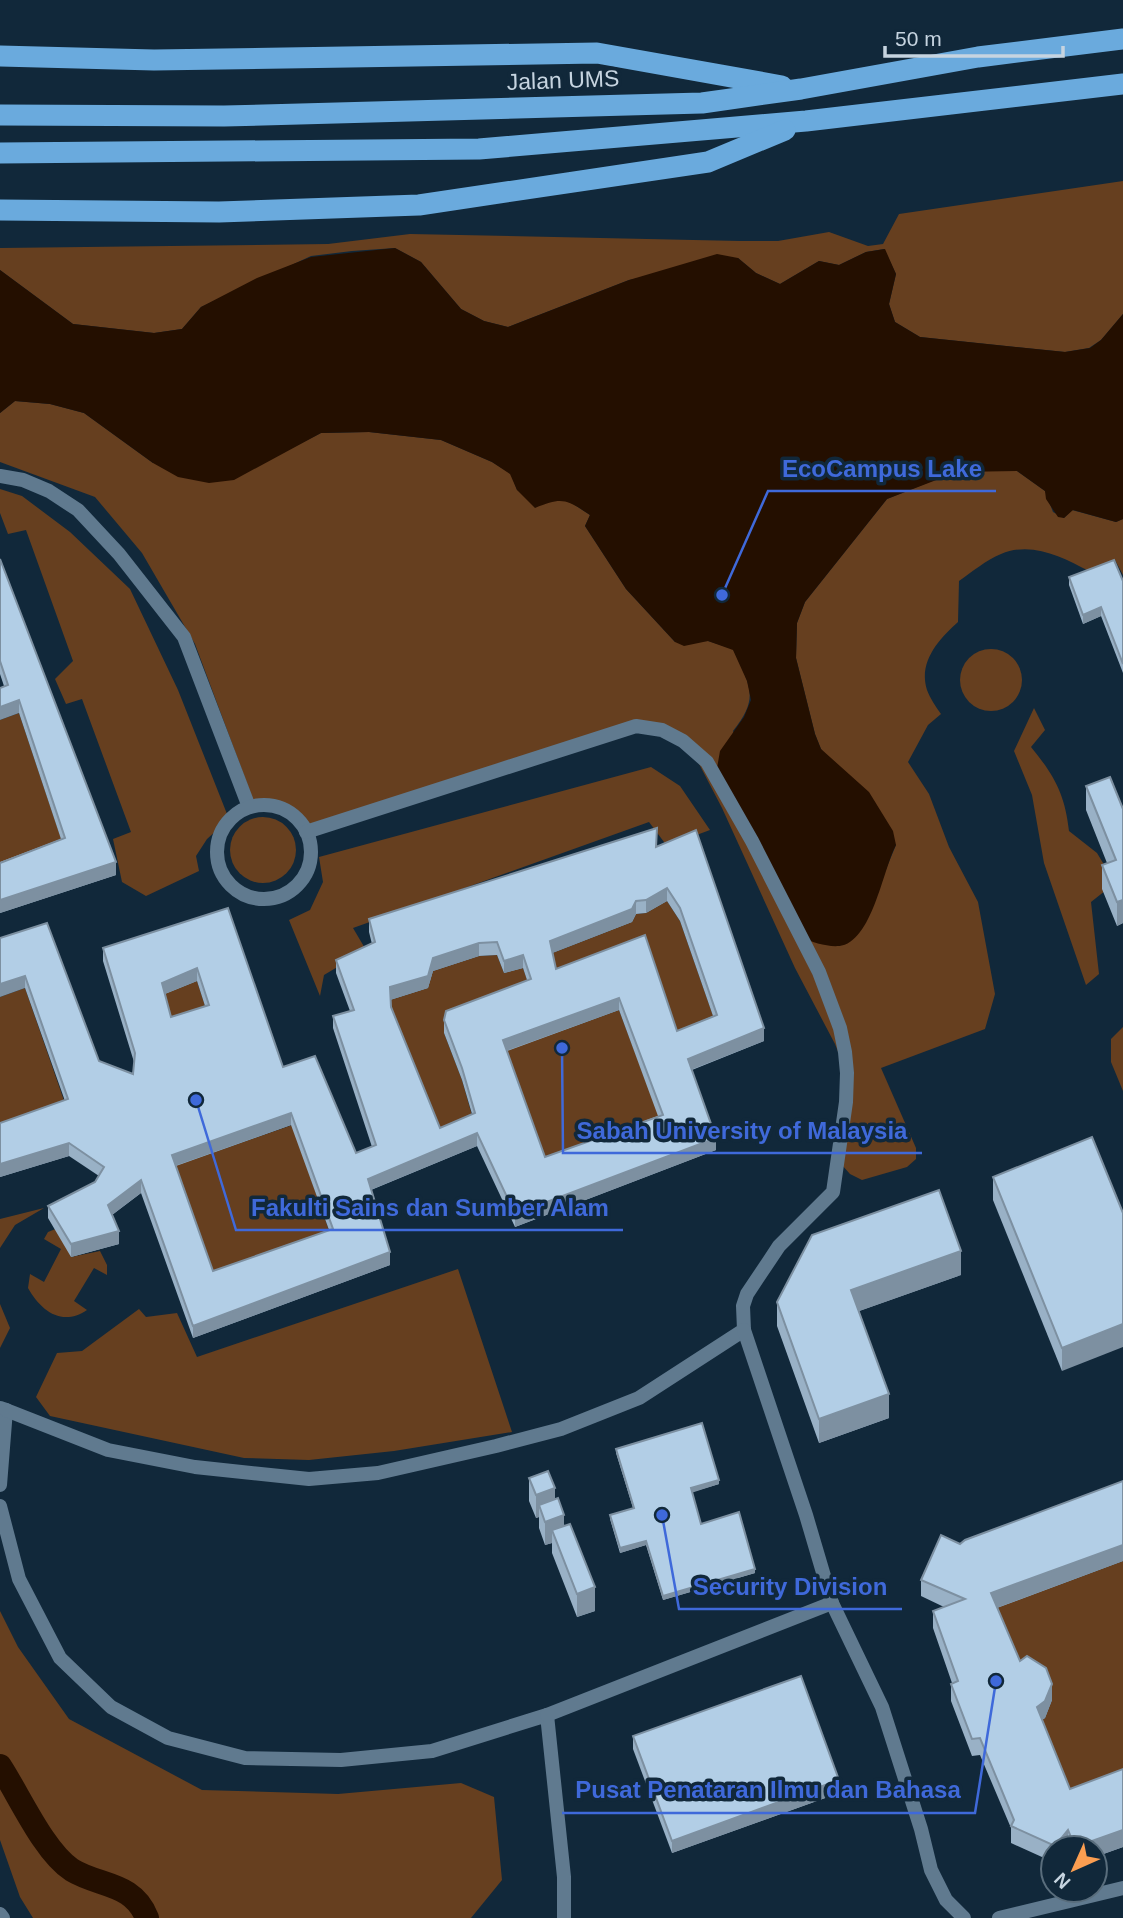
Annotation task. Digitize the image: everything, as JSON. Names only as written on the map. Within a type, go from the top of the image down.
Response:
[{"type":"highway","name":"Jalan UMS","points":[[0,115],[224,116],[702,103],[801,89],[978,57],[1123,39]]},
{"type":"highway","points":[[0,56],[154,60],[597,53],[801,89]]},
{"type":"highway","points":[[0,153],[479,149],[806,121],[1123,84]]},
{"type":"highway","points":[[0,210],[219,212],[419,205],[708,162],[806,121]]},
{"type":"street","points":[[0,476],[23,480],[49,491],[78,510],[119,554],[184,637],[249,807]]},
{"type":"street","points":[[306,832],[636,726],[662,730],[683,741],[707,762],[752,841],[819,972],[840,1028],[847,1073],[846,1102],[833,1192],[779,1246],[747,1294],[743,1306],[744,1331],[806,1515],[832,1603],[882,1707],[921,1829],[931,1870],[946,1900],[964,1918]]},
{"type":"street","points":[[263,805],[289,812],[306,832],[311,848],[310,864],[303,879],[291,891],[278,897],[249,897],[236,890],[219,866],[217,851],[226,824],[249,807],[263,805]]},
{"type":"street","points":[[0,1485],[3,1409],[108,1450],[195,1467],[295,1479],[378,1473],[561,1429],[624,1405],[744,1331]]},
{"type":"street","points":[[0,1506],[19,1579],[60,1658],[111,1707],[169,1738],[245,1758],[341,1760],[432,1751],[547,1715],[832,1603]]},
{"type":"street","points":[[547,1715],[564,1877],[564,1918]]},
{"type":"street","points":[[999,1918],[1123,1888]]},
{"type":"shaded area","points":[[1123,181],[1123,314],[1101,340],[1089,348],[1065,352],[920,337],[895,322],[889,304],[896,274],[884,249],[866,252],[839,265],[819,261],[780,284],[756,273],[738,258],[629,280],[508,327],[484,321],[461,309],[421,262],[395,248],[311,256],[201,307],[182,329],[154,333],[73,324],[0,270],[0,248],[328,244],[410,234],[778,241],[829,232],[868,246],[883,244],[899,214]]},
{"type":"shaded area","points":[[395,248],[421,262],[461,309],[484,321],[508,327],[629,280],[717,254],[738,258],[756,273],[780,284],[819,261],[839,265],[866,252],[885,249],[896,274],[889,304],[895,322],[920,337],[1065,352],[1090,348],[1101,340],[1123,314],[1123,519],[1116,522],[1073,510],[1064,518],[1058,517],[1046,499],[1045,491],[1017,471],[957,472],[887,499],[805,602],[797,623],[796,658],[815,734],[821,749],[869,792],[893,831],[896,845],[868,919],[850,942],[829,946],[802,938],[717,768],[720,751],[744,717],[751,700],[747,681],[733,650],[708,641],[684,646],[675,642],[626,589],[585,526],[590,515],[582,510],[564,501],[535,508],[517,490],[510,474],[492,462],[441,440],[369,432],[321,433],[234,480],[209,483],[178,477],[153,463],[84,413],[50,404],[15,401],[0,413],[0,270],[73,324],[154,333],[182,329],[201,307],[257,278],[311,257]]},
{"type":"shaded area","points":[[15,401],[50,404],[84,413],[153,463],[282,453],[321,433],[369,432],[441,440],[492,462],[511,474],[517,490],[553,500],[567,500],[590,515],[585,526],[626,589],[675,642],[708,641],[733,649],[750,691],[747,709],[733,731],[817,943],[840,946],[884,874],[896,845],[821,749],[815,734],[796,658],[797,623],[805,602],[887,499],[957,471],[1017,471],[1045,491],[1053,512],[1064,518],[1072,510],[1116,522],[1123,519],[1123,575],[1115,560],[1089,571],[1046,552],[1024,549],[995,557],[959,581],[958,622],[937,644],[925,670],[927,690],[941,714],[928,725],[908,762],[929,794],[949,847],[978,902],[995,994],[985,1029],[881,1068],[916,1148],[916,1159],[907,1167],[862,1180],[850,1174],[841,1164],[845,1069],[835,1044],[795,968],[722,808],[697,760],[674,738],[648,728],[314,832],[281,806],[255,805],[195,644],[142,553],[95,497],[0,462],[0,413]]},
{"type":"shaded area","points":[[0,489],[22,496],[70,532],[130,589],[178,690],[229,819],[207,839],[196,856],[199,871],[146,896],[122,882],[113,839],[131,832],[82,699],[66,704],[55,679],[73,661],[26,530],[8,534],[0,513]]},
{"type":"shaded area","points":[[991,649],[1003,651],[1013,658],[1020,668],[1020,692],[1013,702],[1003,709],[991,711],[979,709],[969,702],[962,692],[960,680],[962,668],[969,658],[979,651]]},
{"type":"shaded area","points":[[1034,708],[1045,730],[1031,747],[1057,786],[1065,806],[1069,831],[1097,853],[1115,883],[1091,902],[1099,974],[1086,985],[1044,863],[1032,795],[1014,751]]},
{"type":"shaded area","points":[[19,713],[65,850],[0,875],[0,720]]},
{"type":"shaded area","points":[[651,767],[680,786],[710,830],[667,846],[649,822],[353,928],[366,950],[324,975],[320,996],[289,920],[310,910],[323,882],[319,857]]},
{"type":"shaded area","points":[[256,817],[270,817],[282,822],[291,831],[296,850],[294,863],[287,874],[270,883],[256,883],[244,878],[235,869],[230,857],[230,843],[235,831],[244,822]]},
{"type":"shaded area","points":[[667,901],[680,921],[717,1027],[677,1044],[645,948],[556,982],[550,954],[632,922],[636,914],[646,913]]},
{"type":"shaded area","points":[[497,955],[504,973],[523,968],[531,991],[444,1033],[462,1080],[475,1126],[440,1141],[391,1020],[390,1000],[428,988],[433,971],[479,956]]},
{"type":"shaded area","points":[[197,981],[209,1018],[171,1030],[162,995]]},
{"type":"shaded area","points":[[25,988],[68,1112],[0,1136],[0,997]]},
{"type":"shaded area","points":[[619,1010],[663,1127],[545,1169],[503,1052]]},
{"type":"shaded area","points":[[1123,1027],[1123,1091],[1111,1062],[1111,1039]]},
{"type":"shaded area","points":[[292,1125],[333,1242],[213,1283],[172,1167]]},
{"type":"shaded area","points":[[44,1208],[15,1225],[0,1248],[0,1219]]},
{"type":"shaded area","points":[[58,1228],[71,1257],[100,1251],[107,1265],[107,1275],[94,1268],[74,1301],[87,1310],[69,1317],[61,1317],[46,1310],[28,1288],[30,1274],[44,1282],[61,1249],[44,1239],[48,1232]]},
{"type":"shaded area","points":[[458,1269],[512,1432],[394,1451],[309,1460],[244,1458],[50,1416],[36,1397],[57,1353],[82,1351],[139,1309],[146,1317],[177,1313],[197,1357]]},
{"type":"shaded area","points":[[0,1304],[10,1328],[0,1348]]},
{"type":"shaded area","points":[[1123,1561],[1123,1786],[1070,1805],[1037,1723],[1045,1718],[1052,1700],[1046,1685],[1020,1678],[991,1610]]},
{"type":"shaded area","points":[[0,1611],[18,1647],[69,1719],[202,1790],[338,1794],[461,1783],[494,1797],[502,1880],[471,1918],[33,1918],[20,1897],[0,1840]]},
{"type":"building","points":[[0,559],[116,862],[0,900],[0,863],[65,838],[19,700],[0,707],[0,688],[8,685],[0,661]]},
{"type":"building","points":[[1114,560],[1123,581],[1123,664],[1101,607],[1083,615],[1069,577]]},
{"type":"building","points":[[1110,777],[1123,809],[1123,900],[1117,902],[1102,865],[1116,860],[1086,786]]},
{"type":"building","points":[[657,828],[656,847],[696,830],[764,1028],[688,1059],[716,1138],[515,1214],[477,1133],[368,1179],[390,1252],[193,1326],[141,1180],[108,1205],[119,1231],[71,1244],[48,1206],[95,1182],[104,1167],[69,1143],[0,1164],[0,1123],[68,1099],[25,976],[0,984],[0,938],[47,923],[99,1061],[133,1074],[135,1053],[103,948],[228,908],[283,1067],[315,1056],[356,1153],[376,1145],[333,1016],[354,1010],[336,960],[375,942],[369,919]],"holes":[[[667,888],[680,908],[717,1015],[677,1031],[645,935],[556,969],[550,941],[632,909],[636,901],[646,900]],[[497,942],[504,961],[523,955],[531,979],[446,1011],[444,1020],[475,1113],[440,1128],[391,1007],[390,987],[428,976],[433,958],[479,943]],[[197,968],[209,1005],[171,1017],[162,983]],[[619,998],[663,1115],[545,1157],[503,1040]],[[291,1113],[333,1229],[213,1271],[172,1155]]]},
{"type":"building","points":[[1092,1137],[1123,1213],[1123,1324],[1062,1348],[993,1177]]},
{"type":"building","points":[[939,1190],[961,1251],[851,1290],[889,1394],[819,1419],[777,1302],[812,1235]]},
{"type":"building","points":[[702,1423],[719,1480],[691,1488],[701,1524],[739,1512],[755,1569],[663,1596],[646,1541],[620,1548],[610,1515],[634,1508],[616,1449]]},
{"type":"building","points":[[548,1471],[555,1488],[536,1495],[529,1478]]},
{"type":"building","points":[[1123,1481],[1123,1545],[991,1593],[1020,1661],[1027,1656],[1046,1668],[1052,1684],[1045,1701],[1037,1707],[1070,1789],[1123,1769],[1123,1830],[1109,1835],[1070,1834],[1068,1830],[1065,1834],[1039,1834],[1039,1839],[1011,1826],[1014,1820],[980,1738],[972,1739],[951,1684],[958,1681],[933,1611],[965,1599],[921,1580],[941,1535],[960,1544]]},
{"type":"building","points":[[558,1498],[564,1515],[545,1522],[539,1505]]},
{"type":"building","points":[[570,1524],[595,1587],[577,1594],[552,1530]]},
{"type":"building","points":[[801,1676],[839,1780],[672,1841],[633,1736]]},
{"type":"waterway","points":[[0,1766],[42,1837],[62,1862],[72,1870],[124,1891],[141,1906],[147,1918]]},
{"type":"place","name":"EcoCampus Lake","points":[[722,595]]},
{"type":"place","name":"Sabah University of Malaysia","points":[[562,1048]]},
{"type":"place","name":"Fakulti Sains dan Sumber Alam","points":[[196,1100]]},
{"type":"place","name":"Security Division","points":[[662,1515]]},
{"type":"place","name":"Pusat Penataran Ilmu dan Bahasa","points":[[996,1681]]}]
